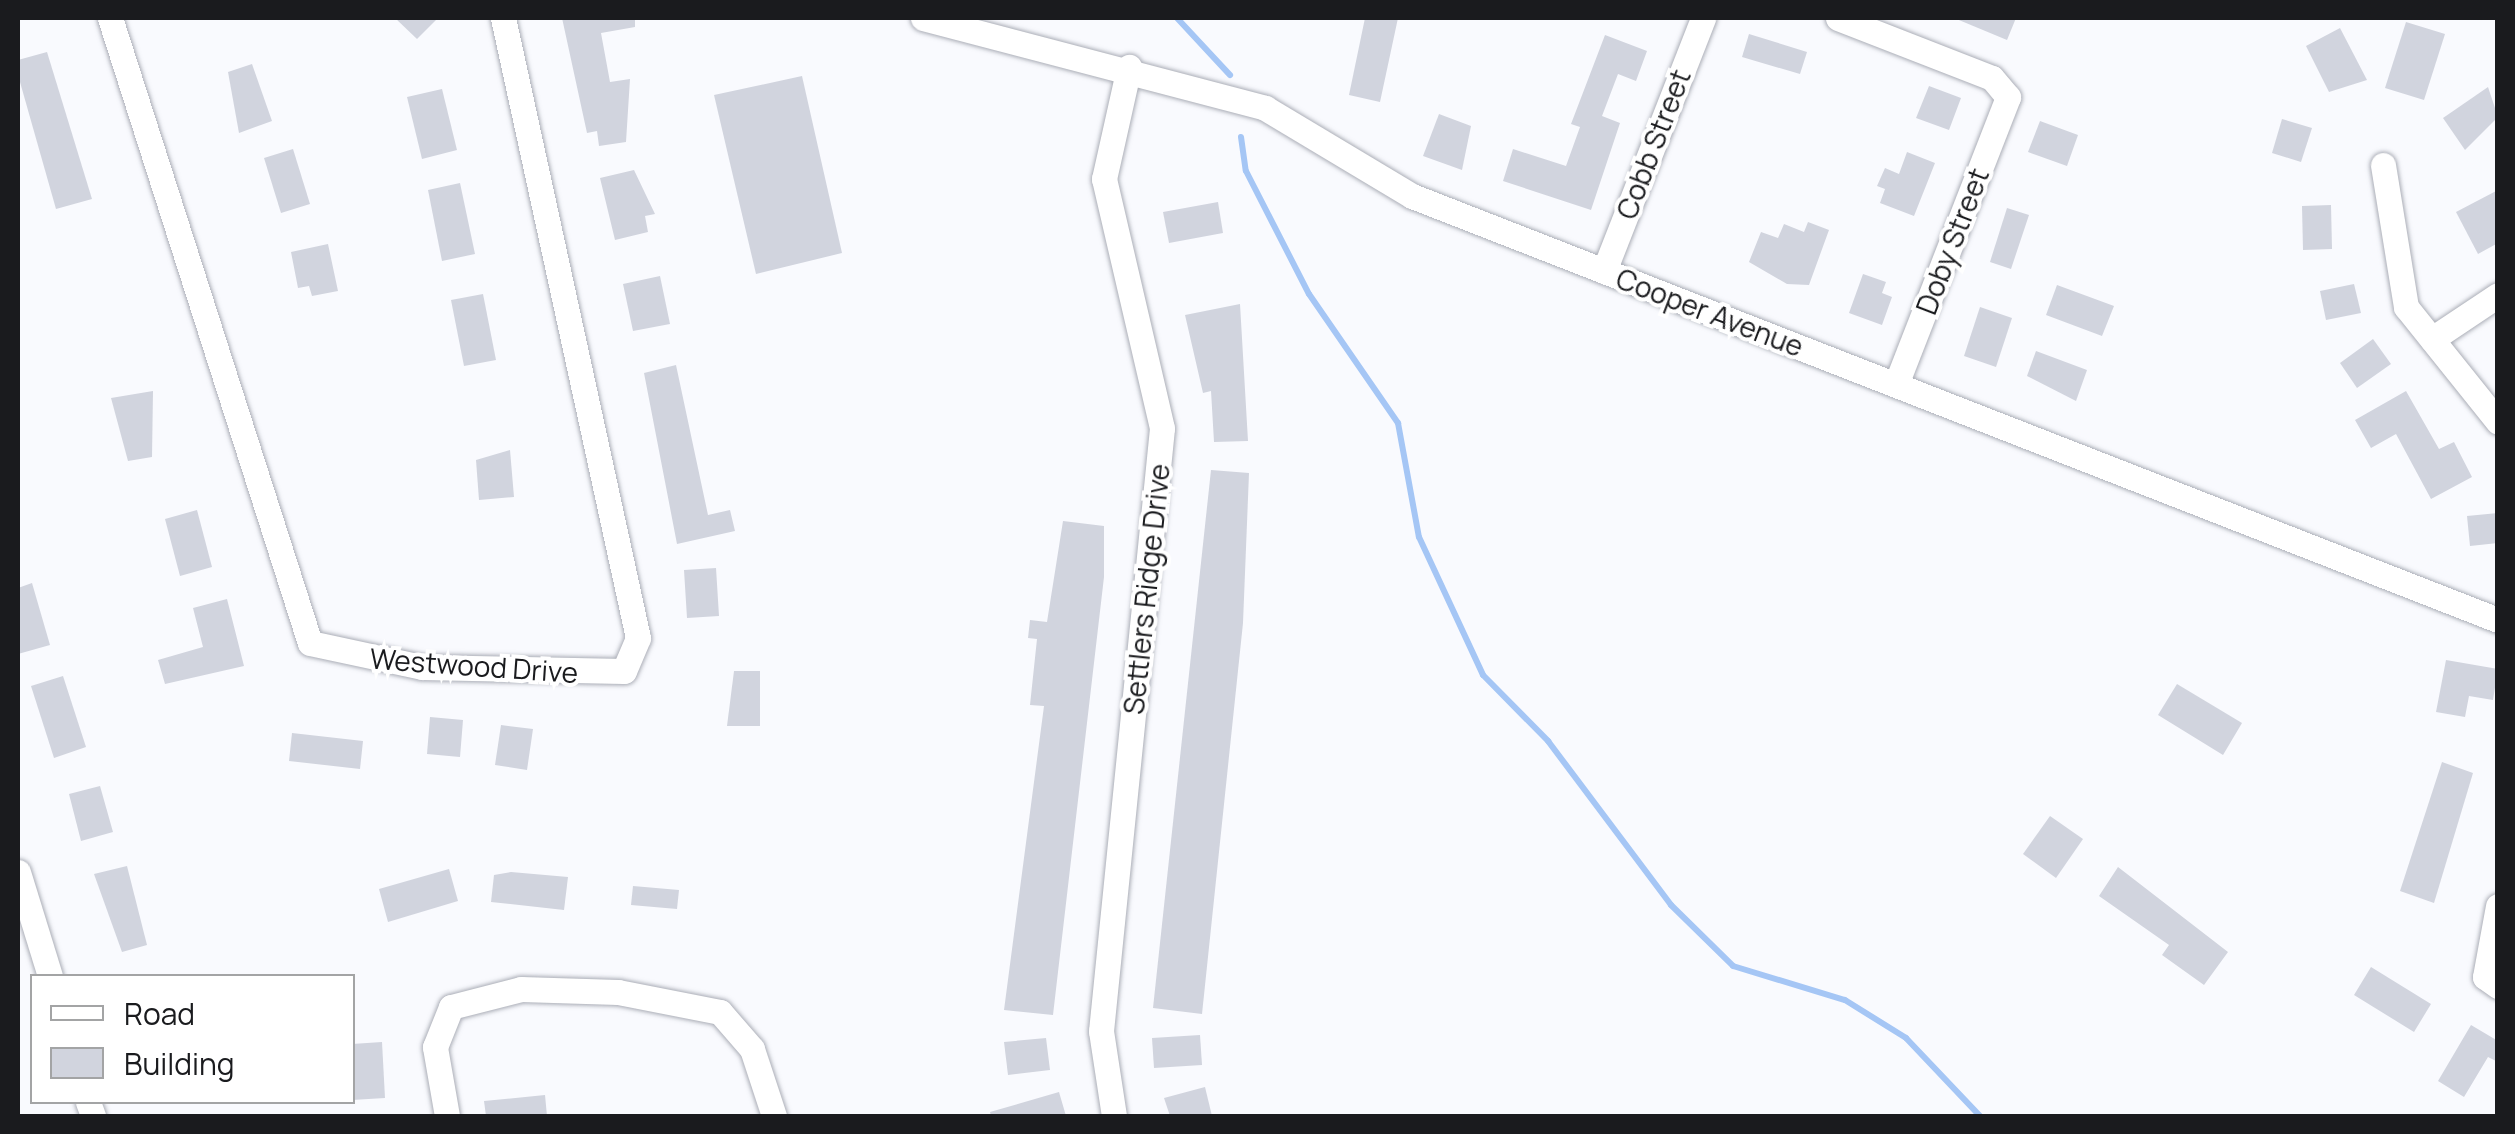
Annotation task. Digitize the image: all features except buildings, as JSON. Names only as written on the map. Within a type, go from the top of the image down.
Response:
[{"type":"street","name":"Westwood Drive","points":[[110,18],[310,643],[422,666],[624,671],[638,638],[503,18]]},
{"type":"street","name":"Cooper Avenue","points":[[923,18],[1129,67],[1264,108],[1412,196],[2498,620]]},
{"type":"street","name":"Cobb Street","points":[[1604,270],[1703,18]]},
{"type":"street","name":"Doby Street","points":[[1838,18],[1992,78],[2008,97],[1896,384]]},
{"type":"street","name":"Settlers Ridge Drive","points":[[1114,1116],[1100,1031],[1162,428],[1104,179],[1129,67]]},
{"type":"street","points":[[2382,165],[2390,253],[2406,308],[2498,422]]},
{"type":"street","points":[[2432,339],[2498,295]]},
{"type":"street","points":[[18,872],[49,974]]},
{"type":"street","points":[[2491,982],[2498,906]]},
{"type":"street","points":[[447,1116],[436,1046],[451,1007],[521,989],[618,992],[720,1012],[752,1049],[774,1116]]},
{"type":"waterway","points":[[1177,18],[1230,75]]},
{"type":"waterway","points":[[1241,137],[1246,171],[1309,294],[1398,423],[1419,537],[1483,675],[1548,741],[1671,905],[1733,966],[1845,1000],[1906,1038],[1980,1116]]}]
